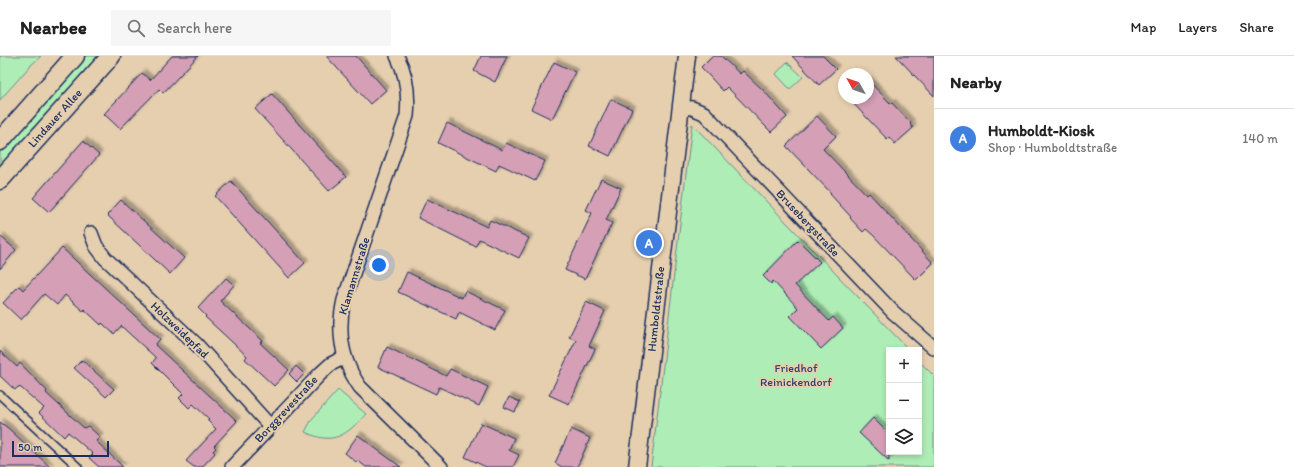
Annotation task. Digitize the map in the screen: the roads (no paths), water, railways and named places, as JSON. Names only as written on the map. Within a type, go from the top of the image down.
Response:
[{"type":"main road","points":[[0,141],[75,56]]},
{"type":"main road","name":"Lindauer Allee","points":[[0,180],[111,56]]},
{"type":"street","name":"Klamannstraße","points":[[397,56],[406,81],[408,105],[407,116],[344,300],[340,325],[344,357],[352,376],[364,392],[441,467]]},
{"type":"street","name":"Humboldtstraße","points":[[637,467],[686,56]]},
{"type":"street","name":"Brusebergstraße","points":[[680,107],[692,108],[704,113],[893,312],[934,348]]},
{"type":"street","name":"Holzweidepfad","points":[[91,233],[96,246],[105,258],[200,348],[270,426]]},
{"type":"street","name":"Borggrevestraße","points":[[232,467],[320,374],[331,364],[344,357]]},
{"type":"lane","points":[[0,395],[78,467]]},
{"type":"place","name":"Humboldt-Kiosk","points":[[649,243]]},
{"type":"park label","name":"Friedhof Reinickendorf","points":[[796,375]]}]
